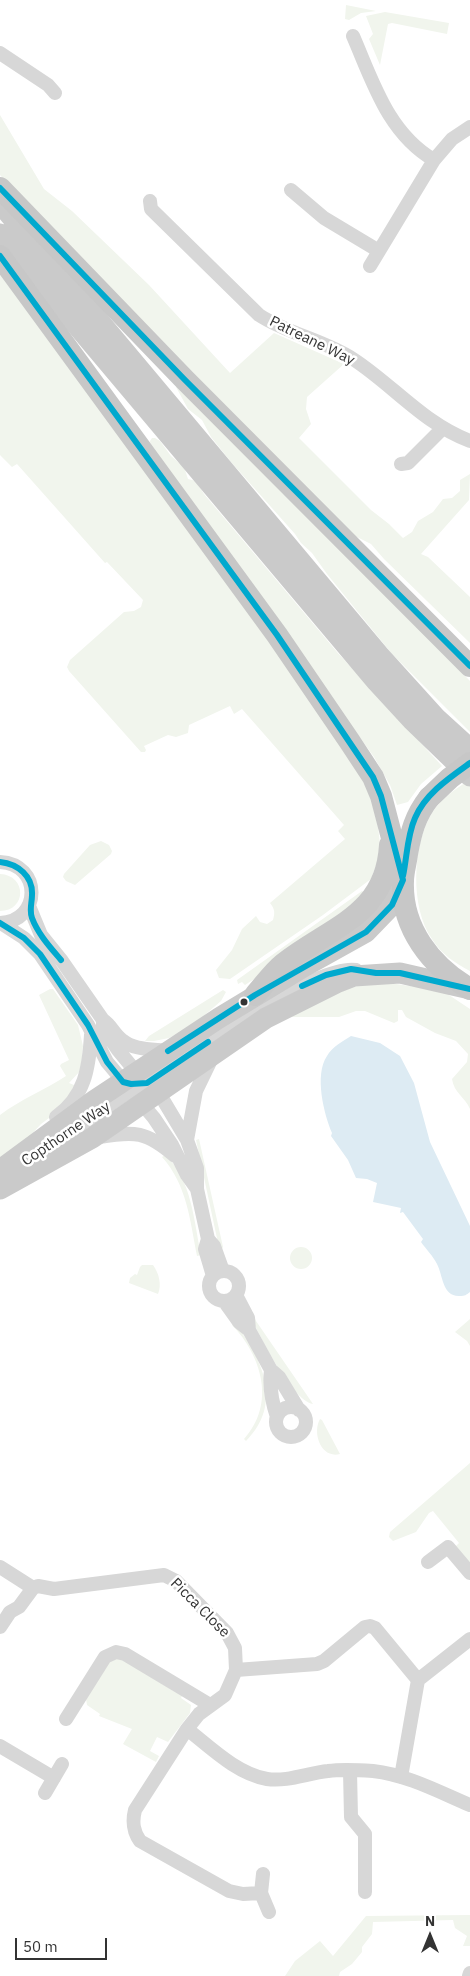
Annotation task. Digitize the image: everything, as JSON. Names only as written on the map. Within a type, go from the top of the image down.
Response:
[{"type":"highway","points":[[0,188],[198,394],[470,666]]},
{"type":"highway","points":[[0,256],[277,635],[373,777],[381,796],[391,831],[403,880],[409,922],[421,945],[436,964],[470,989]]},
{"type":"highway","points":[[403,880],[411,830],[416,816],[428,798],[470,763]]},
{"type":"highway","points":[[255,995],[283,964],[351,919],[371,901],[380,886],[387,867],[391,831]]},
{"type":"main road","points":[[0,203],[380,655],[436,718],[470,749]]},
{"type":"main road","points":[[0,234],[377,682],[412,720],[470,776]]},
{"type":"main road","points":[[0,1189],[92,1138],[140,1087],[168,1051],[255,995],[366,932],[392,905],[403,880]]},
{"type":"main road","points":[[0,1170],[27,1150],[140,1087],[217,1051],[266,1018],[301,999],[345,979],[376,973],[400,973],[470,989]]},
{"type":"street","points":[[352,36],[378,94],[396,127],[415,147],[434,160]]},
{"type":"street","points":[[0,53],[48,85],[56,93]]},
{"type":"street","points":[[370,266],[434,160],[452,139],[470,127]]},
{"type":"street","points":[[291,190],[324,218],[379,251]]},
{"type":"street","name":"Patreane Way","points":[[150,201],[151,209],[259,315],[275,324],[340,351],[364,367],[443,428],[470,441]]},
{"type":"street","points":[[401,464],[408,463],[443,428]]},
{"type":"street","points":[[0,862],[18,867],[26,874],[31,883],[32,893],[29,906],[25,912],[17,919],[8,923],[1,923]]},
{"type":"street","points":[[29,906],[36,928],[102,1020],[109,1024],[122,1040],[134,1046],[168,1051]]},
{"type":"street","points":[[1,923],[36,949],[88,1025],[102,1054],[140,1087]]},
{"type":"street","points":[[140,1087],[244,1018],[294,990],[338,971],[351,969],[376,973]]},
{"type":"street","points":[[102,1020],[103,1028],[140,1087]]},
{"type":"street","points":[[27,1150],[44,1126],[64,1111],[79,1094],[86,1076],[90,1057],[91,1031]]},
{"type":"street","name":"Copthorne Way","points":[[187,1140],[196,1091],[217,1051]]},
{"type":"street","name":"Copthorne Way","points":[[140,1087],[187,1140],[196,1168],[197,1188],[208,1240],[214,1246],[218,1273]]},
{"type":"street","name":"Copthorne Way","points":[[140,1087],[197,1188]]},
{"type":"street","name":"Copthorne Way","points":[[0,1176],[52,1146],[140,1087]]},
{"type":"street","name":"Copthorne Way","points":[[92,1138],[122,1133],[138,1134],[164,1146],[181,1161]]},
{"type":"street","name":"Copthorne Way","points":[[229,1271],[237,1277],[240,1284],[230,1298],[216,1299],[211,1294],[208,1284],[218,1273],[229,1271]]},
{"type":"street","name":"Copthorne Way","points":[[230,1298],[248,1318],[249,1330],[271,1370],[279,1377],[299,1410]]},
{"type":"street","name":"Copthorne Way","points":[[271,1370],[271,1387],[277,1417]]},
{"type":"street","points":[[294,1407],[305,1416],[306,1426],[304,1431],[296,1437],[286,1437],[279,1432],[276,1422],[277,1417],[284,1409],[294,1407]]},
{"type":"street","points":[[428,1562],[448,1547],[470,1573]]},
{"type":"street","points":[[0,1567],[33,1588],[19,1607],[10,1612],[0,1627]]},
{"type":"street","name":"Picca Close","points":[[33,1588],[67,1588],[155,1575],[171,1577],[232,1640],[237,1660],[236,1670],[225,1696],[199,1714],[135,1810],[133,1818],[136,1835],[140,1841],[153,1849],[229,1891],[243,1894],[261,1893]]},
{"type":"street","points":[[236,1670],[317,1664],[324,1661],[365,1627],[370,1626],[375,1628],[418,1680]]},
{"type":"street","points":[[401,1777],[418,1680],[470,1639]]},
{"type":"street","points":[[66,1719],[105,1657],[116,1652],[125,1654],[210,1705]]},
{"type":"street","points":[[187,1730],[225,1758],[248,1772],[267,1778],[283,1779],[328,1771],[375,1772],[401,1777],[470,1805]]},
{"type":"street","points":[[0,1746],[54,1778]]},
{"type":"street","points":[[46,1793],[62,1764]]},
{"type":"street","points":[[350,1770],[351,1817],[365,1834],[365,1892]]},
{"type":"street","points":[[263,1874],[261,1893],[269,1912]]},
{"type":"shaded area","points":[[346,5],[376,11],[361,13],[349,20],[345,19]]},
{"type":"shaded area","points":[[385,12],[449,23],[447,34],[392,23],[388,24],[380,65],[369,39],[373,34],[366,16]]},
{"type":"shaded area","points":[[0,115],[44,189],[72,211],[149,285],[230,373],[274,333],[344,364],[307,397],[306,409],[311,424],[299,438],[371,510],[403,538],[412,532],[418,521],[433,512],[443,499],[452,498],[460,491],[460,480],[470,474],[469,500],[421,554],[428,557],[470,597],[470,643],[371,544],[349,533],[50,231],[0,175]]},
{"type":"shaded area","points":[[0,271],[221,569],[367,783],[378,827],[381,852],[371,879],[323,915],[230,979],[219,978],[216,970],[232,950],[242,929],[256,916],[260,922],[267,924],[273,920],[274,911],[270,903],[345,839],[338,831],[344,825],[242,709],[234,714],[230,706],[189,725],[188,733],[176,737],[168,735],[144,746],[145,752],[141,752],[69,671],[67,667],[70,660],[124,612],[134,611],[141,607],[143,600],[107,562],[105,563],[17,464],[12,467],[0,455]]},
{"type":"shaded area","points":[[179,386],[470,681],[470,732],[392,654],[312,553],[301,543],[231,462],[211,437],[202,420],[188,409],[176,387]]},
{"type":"shaded area","points":[[152,438],[160,441],[171,456],[184,467],[188,479],[196,481],[204,494],[337,652],[442,766],[421,784],[408,802],[397,805],[390,785],[374,757],[151,447],[150,441]]},
{"type":"shaded area","points":[[466,782],[470,785],[470,971],[449,958],[432,939],[420,911],[416,876],[420,842],[425,826],[435,808]]},
{"type":"shaded area","points":[[101,841],[109,845],[112,851],[111,854],[75,885],[66,881],[63,877],[64,874],[90,845]]},
{"type":"shaded area","points":[[0,874],[15,880],[19,886],[20,893],[19,900],[15,905],[0,911]]},
{"type":"shaded area","points":[[362,891],[370,896],[326,932],[245,985],[242,982],[238,984],[237,980]]},
{"type":"shaded area","points":[[383,982],[443,991],[470,1009],[470,1109],[455,1088],[452,1079],[467,1062],[468,1054],[456,1041],[435,1033],[406,1017],[402,1010],[398,1010],[398,1021],[394,1023],[365,1011],[356,1011],[339,1017],[291,1017],[348,985]]},
{"type":"shaded area","points":[[53,989],[78,1025],[83,1046],[81,1070],[69,1083],[79,1087],[65,1106],[41,1124],[18,1149],[0,1161],[0,1115],[66,1076],[60,1066],[69,1060],[39,995]]},
{"type":"shaded area","points":[[223,990],[226,992],[221,1001],[192,1026],[169,1038],[145,1041],[149,1036]]},
{"type":"shaded area","points":[[351,1036],[380,1043],[400,1056],[414,1083],[430,1142],[470,1226],[470,1292],[465,1295],[454,1295],[446,1289],[435,1261],[421,1242],[423,1239],[403,1212],[400,1213],[401,1208],[373,1202],[377,1183],[367,1179],[356,1178],[348,1160],[331,1136],[332,1133],[323,1105],[321,1073],[329,1053],[338,1044]]},
{"type":"shaded area","points":[[199,1139],[222,1249],[218,1243],[196,1140]]},
{"type":"shaded area","points":[[165,1155],[181,1176],[186,1188],[194,1215],[201,1255],[197,1256],[182,1191],[177,1179],[162,1157]]},
{"type":"shaded area","points":[[301,1247],[309,1250],[312,1258],[309,1266],[301,1269],[293,1266],[290,1258],[293,1250]]},
{"type":"shaded area","points":[[142,1265],[153,1265],[155,1268],[160,1283],[158,1294],[129,1283],[130,1278],[135,1274],[137,1275]]},
{"type":"shaded area","points":[[253,1312],[256,1321],[313,1404],[304,1400],[285,1379],[249,1313]]},
{"type":"shaded area","points":[[470,1319],[470,1346],[467,1341],[455,1332]]},
{"type":"shaded area","points":[[234,1322],[253,1350],[265,1381],[264,1411],[258,1426],[246,1441],[244,1439],[254,1425],[260,1411],[262,1396],[261,1380],[251,1351],[232,1325]]},
{"type":"shaded area","points":[[320,1419],[340,1454],[333,1455],[328,1453],[320,1444],[317,1431]]},
{"type":"shaded area","points":[[470,1463],[470,1567],[455,1547],[459,1543],[433,1511],[429,1513],[416,1532],[393,1541],[389,1537],[390,1532]]},
{"type":"shaded area","points":[[118,1657],[182,1696],[181,1698],[191,1705],[190,1713],[168,1742],[157,1737],[150,1751],[159,1756],[156,1762],[123,1744],[132,1729],[99,1716],[100,1714],[87,1705],[86,1699],[110,1660]]},
{"type":"shaded area","points":[[470,1915],[470,1946],[463,1946],[467,1936],[455,1928],[453,1920],[373,1922],[372,1934],[362,1947],[362,1952],[352,1964],[340,1972],[339,1976],[285,1976],[295,1961],[320,1941],[333,1956],[366,1916]]},
{"type":"transit line","points":[[0,188],[185,380],[470,666]]},
{"type":"transit line","points":[[0,256],[277,635],[373,777],[381,796],[403,880],[392,905],[366,932],[255,995],[168,1051]]},
{"type":"transit line","points":[[403,876],[410,832],[419,809],[438,787],[470,763]]},
{"type":"transit line","points":[[0,862],[13,865],[27,877],[32,888],[32,918],[41,935],[61,960]]},
{"type":"transit line","points":[[0,923],[24,938],[40,954],[88,1025],[107,1062],[123,1082],[131,1084],[147,1083],[208,1042]]},
{"type":"transit line","points":[[302,986],[326,975],[351,969],[376,973],[400,973],[470,989]]}]
